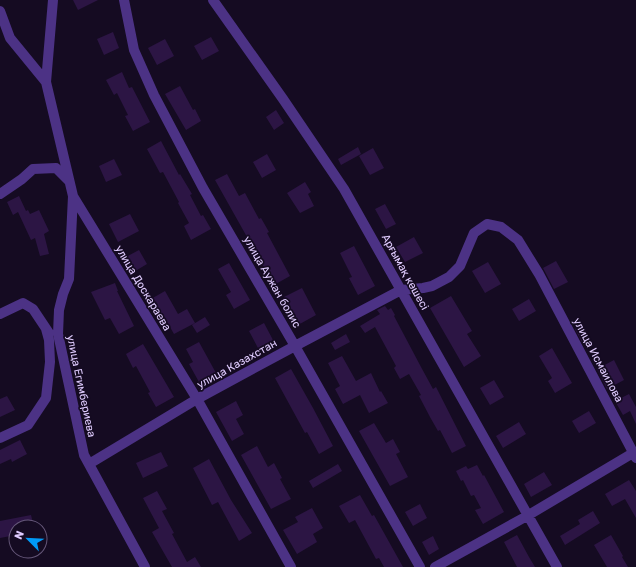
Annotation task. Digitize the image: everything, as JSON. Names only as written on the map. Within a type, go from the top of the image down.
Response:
[{"type":"street","name":"улица Доскараева","points":[[53,0],[46,82],[73,196],[197,399],[291,567]]},
{"type":"street","name":"улица Аужан болис","points":[[124,0],[134,50],[154,95],[203,188],[295,346],[420,567]]},
{"type":"street","name":"Арғымақ көшесі","points":[[213,0],[344,189],[557,567]]},
{"type":"street","points":[[0,11],[10,38],[46,82]]},
{"type":"street","points":[[0,194],[34,169],[56,168],[69,181]]},
{"type":"street","name":"улица Егимбериева","points":[[73,196],[69,279],[59,310],[58,334],[61,350],[84,455],[145,567]]},
{"type":"street","name":"улица Исмаилова","points":[[401,290],[432,286],[449,277],[460,266],[474,233],[487,224],[501,227],[518,240],[539,274],[635,455]]},
{"type":"street","name":"улица Казахстан","points":[[89,464],[197,399],[401,290]]},
{"type":"street","points":[[0,314],[23,303],[33,309],[61,350]]},
{"type":"street","points":[[0,438],[28,426],[46,398],[50,362],[49,340],[46,329]]},
{"type":"street","points":[[435,567],[635,455]]},
{"type":"building","points":[[73,0],[98,0],[78,10]]},
{"type":"building","points":[[113,32],[119,48],[104,55],[97,39]]},
{"type":"building","points":[[211,37],[219,51],[202,60],[194,46]]},
{"type":"building","points":[[165,39],[174,56],[157,65],[148,48]]},
{"type":"building","points":[[122,72],[129,88],[132,87],[150,122],[133,131],[125,116],[128,115],[117,93],[114,95],[106,80]]},
{"type":"building","points":[[180,86],[193,110],[195,109],[201,121],[186,130],[165,94]]},
{"type":"building","points":[[276,110],[284,123],[274,130],[266,117]]},
{"type":"building","points":[[161,141],[179,175],[180,174],[192,194],[190,195],[201,216],[203,215],[211,229],[191,240],[184,226],[189,223],[178,203],[179,202],[163,172],[160,173],[147,149]]},
{"type":"building","points":[[358,147],[361,154],[341,165],[338,159]]},
{"type":"building","points":[[373,148],[384,168],[370,175],[359,156]]},
{"type":"building","points":[[267,154],[276,170],[262,178],[253,162]]},
{"type":"building","points":[[114,159],[122,175],[106,182],[99,166]]},
{"type":"building","points":[[227,174],[239,196],[245,193],[259,219],[261,218],[269,232],[267,233],[290,276],[274,285],[215,180]]},
{"type":"building","points":[[305,182],[311,192],[308,194],[314,206],[300,213],[287,193]]},
{"type":"building","points":[[19,196],[26,211],[28,210],[30,214],[39,210],[49,231],[44,234],[49,254],[40,256],[35,238],[31,240],[18,212],[13,215],[7,202]]},
{"type":"building","points":[[385,204],[396,224],[386,229],[375,209]]},
{"type":"building","points":[[130,214],[139,231],[118,242],[109,224]]},
{"type":"building","points":[[414,237],[423,253],[405,262],[396,247]]},
{"type":"building","points":[[354,246],[375,286],[358,295],[349,278],[352,277],[340,253]]},
{"type":"building","points":[[139,250],[147,264],[132,273],[124,258]]},
{"type":"building","points":[[556,261],[568,282],[554,289],[543,268]]},
{"type":"building","points":[[488,262],[501,284],[485,293],[472,271]]},
{"type":"building","points":[[229,263],[250,300],[234,309],[226,295],[231,292],[218,269]]},
{"type":"building","points":[[115,283],[117,291],[134,326],[119,334],[110,318],[105,320],[91,292]]},
{"type":"building","points":[[302,288],[316,315],[298,325],[284,297]]},
{"type":"building","points":[[165,291],[178,314],[187,309],[195,323],[174,334],[162,313],[159,315],[151,299]]},
{"type":"building","points":[[451,296],[472,331],[467,334],[481,356],[464,367],[430,308]]},
{"type":"building","points":[[529,299],[536,311],[519,321],[512,309]]},
{"type":"building","points":[[385,306],[388,310],[391,308],[433,389],[436,387],[466,446],[452,453],[440,430],[438,431],[430,417],[419,396],[421,395],[409,374],[400,379],[394,368],[396,366],[375,327],[365,333],[360,326],[380,314],[377,310]]},
{"type":"building","points":[[205,317],[210,325],[197,333],[192,325]]},
{"type":"building","points":[[264,323],[273,340],[258,348],[249,331]]},
{"type":"building","points":[[583,325],[590,340],[583,344],[575,329]]},
{"type":"building","points":[[346,334],[350,342],[335,350],[331,343]]},
{"type":"building","points":[[199,342],[216,373],[199,382],[189,364],[193,362],[186,349]]},
{"type":"building","points":[[143,344],[174,397],[156,407],[136,366],[133,368],[126,354]]},
{"type":"building","points":[[552,348],[572,383],[555,393],[548,381],[552,378],[539,356]]},
{"type":"building","points":[[342,356],[356,381],[371,373],[380,392],[381,391],[388,403],[369,413],[360,395],[343,404],[335,389],[340,386],[328,363]]},
{"type":"building","points":[[614,360],[624,380],[607,389],[597,369]]},
{"type":"building","points":[[291,369],[333,446],[319,454],[307,432],[305,433],[275,378]]},
{"type":"building","points":[[494,380],[504,397],[490,405],[480,388]]},
{"type":"building","points":[[629,394],[636,407],[636,424],[630,411],[623,415],[615,401]]},
{"type":"building","points":[[7,396],[15,410],[0,417],[0,399]]},
{"type":"building","points":[[236,401],[243,415],[236,419],[244,434],[232,441],[216,412]]},
{"type":"building","points":[[589,411],[596,423],[579,433],[572,421]]},
{"type":"building","points":[[519,422],[526,434],[503,448],[496,436]]},
{"type":"building","points":[[374,423],[386,443],[393,439],[400,452],[396,454],[408,477],[390,486],[359,431]]},
{"type":"building","points":[[20,440],[27,454],[12,462],[11,459],[0,464],[0,450]]},
{"type":"building","points":[[257,446],[268,467],[274,463],[282,478],[280,479],[291,499],[271,509],[241,455]]},
{"type":"building","points":[[161,452],[168,466],[143,478],[136,463]]},
{"type":"building","points":[[209,459],[231,500],[252,533],[239,541],[218,502],[212,505],[193,468]]},
{"type":"building","points":[[338,464],[342,471],[313,488],[309,481]]},
{"type":"building","points":[[477,465],[504,512],[483,524],[475,510],[481,508],[474,495],[471,496],[463,480],[461,481],[456,471],[466,466],[468,469]]},
{"type":"building","points":[[544,472],[552,485],[531,497],[524,484]]},
{"type":"building","points":[[629,480],[636,491],[636,518],[625,499],[612,506],[605,494]]},
{"type":"building","points":[[157,491],[167,509],[162,511],[187,562],[195,557],[201,567],[172,567],[152,532],[159,528],[143,498]]},
{"type":"building","points":[[360,495],[372,516],[374,515],[403,567],[384,567],[379,558],[376,559],[355,520],[349,523],[339,506]]},
{"type":"building","points":[[420,504],[427,518],[413,526],[405,512]]},
{"type":"building","points":[[312,508],[323,528],[313,534],[317,542],[297,554],[283,530],[298,522],[295,517]]},
{"type":"building","points":[[593,511],[600,523],[565,545],[560,536],[580,524],[578,520]]},
{"type":"building","points":[[31,515],[32,519],[10,519]]},
{"type":"building","points":[[8,519],[8,536],[0,538],[0,521]]},
{"type":"building","points":[[517,535],[535,567],[517,567],[504,542]]},
{"type":"building","points":[[611,535],[628,567],[607,567],[594,545]]},
{"type":"building","points":[[433,536],[439,549],[429,555],[422,542]]}]
